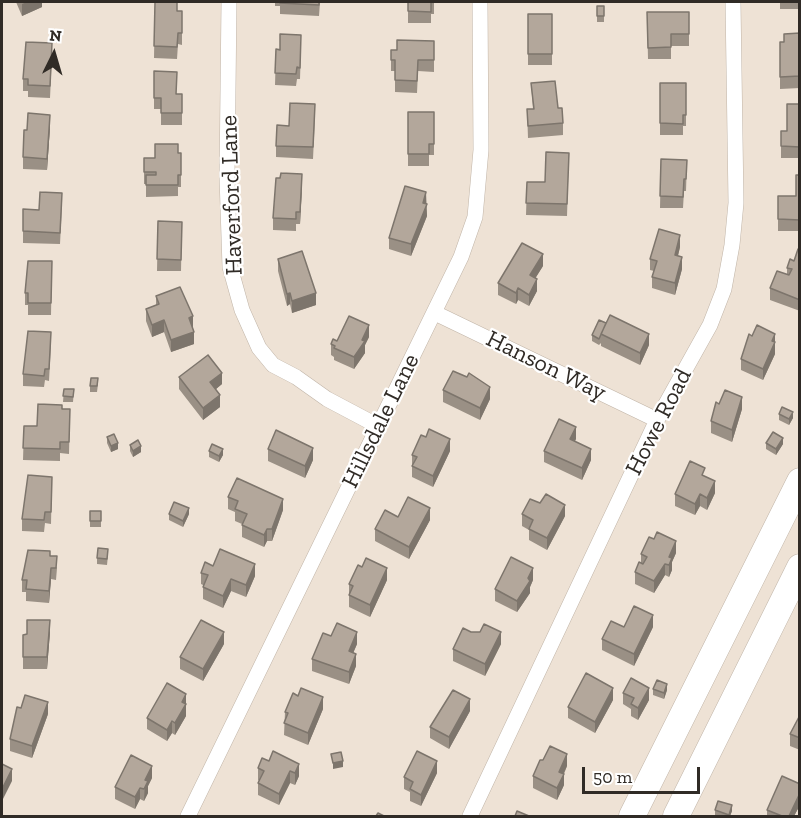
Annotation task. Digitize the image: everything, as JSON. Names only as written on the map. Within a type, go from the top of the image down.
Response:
[{"type":"highway","points":[[632,816],[800,481]]},
{"type":"highway","points":[[676,816],[800,567]]},
{"type":"street","name":"Haverford Lane","points":[[229,2],[227,177],[230,267],[242,310],[260,348],[273,365],[296,377],[327,399],[378,426]]},
{"type":"street","name":"Hillsdale Lane","points":[[188,816],[461,257],[475,217],[481,150],[480,2]]},
{"type":"street","name":"Howe Road","points":[[470,816],[657,420],[710,325],[724,289],[732,245],[736,203],[733,2]]},
{"type":"street","name":"Hanson Way","points":[[435,313],[657,420]]},
{"type":"building","points":[[155,2],[177,2],[177,11],[182,11],[182,33],[178,33],[177,47],[154,46]]},
{"type":"building","points":[[319,2],[319,5],[280,3]]},
{"type":"building","points":[[408,2],[431,2],[431,12],[408,11]]},
{"type":"building","points":[[597,6],[604,6],[604,16],[597,16]]},
{"type":"building","points":[[647,12],[689,12],[689,34],[671,34],[671,47],[648,48]]},
{"type":"building","points":[[528,14],[552,14],[552,54],[528,54]]},
{"type":"building","points":[[800,33],[800,76],[780,77],[780,42],[784,42],[784,34]]},
{"type":"building","points":[[280,34],[301,35],[300,68],[297,67],[296,74],[275,73],[276,49],[280,50]]},
{"type":"building","points":[[397,40],[434,41],[434,60],[418,60],[417,81],[395,80],[395,60],[391,60],[391,50],[397,50]]},
{"type":"building","points":[[26,42],[52,43],[50,86],[28,85],[28,79],[23,79]]},
{"type":"building","points":[[154,71],[177,72],[176,94],[182,94],[182,113],[161,113],[161,98],[154,98]]},
{"type":"building","points":[[555,81],[558,108],[562,108],[563,123],[528,126],[527,109],[534,109],[531,83]]},
{"type":"building","points":[[660,83],[686,83],[686,115],[683,115],[683,124],[660,123]]},
{"type":"building","points":[[290,103],[315,104],[313,147],[276,146],[277,125],[289,126]]},
{"type":"building","points":[[787,104],[800,104],[800,147],[781,146],[781,131],[787,131]]},
{"type":"building","points":[[408,112],[434,112],[434,144],[429,144],[429,154],[408,154]]},
{"type":"building","points":[[28,113],[50,115],[47,159],[23,157],[24,130],[27,130]]},
{"type":"building","points":[[155,144],[178,144],[178,153],[181,153],[181,175],[178,175],[178,185],[146,185],[146,175],[156,175],[156,172],[144,172],[144,158],[155,158]]},
{"type":"building","points":[[546,152],[569,153],[567,204],[526,203],[527,182],[545,182]]},
{"type":"building","points":[[661,159],[687,160],[683,197],[660,196]]},
{"type":"building","points":[[281,173],[302,174],[300,212],[296,212],[296,219],[273,218],[276,178],[280,178]]},
{"type":"building","points":[[796,175],[800,175],[800,220],[778,219],[778,196],[796,196]]},
{"type":"building","points":[[405,186],[426,192],[423,203],[427,204],[411,244],[389,238]]},
{"type":"building","points":[[40,192],[62,193],[60,233],[23,231],[23,209],[39,210]]},
{"type":"building","points":[[158,221],[182,222],[181,260],[157,259]]},
{"type":"building","points":[[659,229],[680,235],[675,255],[682,257],[675,283],[652,277],[657,261],[650,259]]},
{"type":"building","points":[[522,243],[543,254],[530,275],[537,279],[529,295],[518,288],[516,293],[498,283]]},
{"type":"building","points":[[798,249],[800,250],[800,300],[770,288],[777,271],[789,275],[792,269],[787,268],[790,259],[794,261]]},
{"type":"building","points":[[302,251],[316,293],[292,301],[290,293],[287,294],[278,259]]},
{"type":"building","points":[[28,261],[52,261],[51,303],[28,303],[28,293],[25,293]]},
{"type":"building","points":[[180,287],[193,316],[189,318],[194,332],[171,340],[164,320],[152,325],[146,309],[159,304],[156,296]]},
{"type":"building","points":[[610,315],[649,334],[640,353],[601,334]]},
{"type":"building","points":[[349,316],[369,325],[362,340],[365,341],[354,357],[334,348],[335,346],[331,344],[333,339],[337,341]]},
{"type":"building","points":[[599,320],[606,323],[599,339],[592,335]]},
{"type":"building","points":[[757,325],[775,334],[772,341],[775,342],[763,369],[741,359],[749,334],[752,336]]},
{"type":"building","points":[[28,331],[51,332],[49,369],[45,369],[44,376],[23,374]]},
{"type":"building","points":[[208,355],[222,373],[210,382],[220,395],[203,408],[179,377]]},
{"type":"building","points":[[453,371],[467,377],[469,373],[490,387],[480,408],[443,390]]},
{"type":"building","points":[[91,378],[98,378],[97,386],[90,386]]},
{"type":"building","points":[[64,389],[74,389],[73,397],[63,396]]},
{"type":"building","points":[[725,390],[742,397],[732,430],[711,421],[716,402],[719,404]]},
{"type":"building","points":[[38,404],[62,405],[62,409],[70,409],[69,442],[60,442],[60,449],[23,448],[24,426],[37,426]]},
{"type":"building","points":[[782,407],[793,412],[789,419],[779,414]]},
{"type":"building","points":[[559,419],[576,427],[570,439],[591,449],[582,468],[544,451]]},
{"type":"building","points":[[429,429],[450,439],[433,476],[412,466],[417,457],[412,455],[421,435],[426,437]]},
{"type":"building","points":[[276,430],[313,448],[305,466],[268,449]]},
{"type":"building","points":[[773,432],[783,438],[776,449],[766,443]]},
{"type":"building","points":[[114,434],[118,443],[111,446],[107,437]]},
{"type":"building","points":[[138,440],[141,446],[133,451],[130,445]]},
{"type":"building","points":[[212,444],[223,449],[219,456],[209,451]]},
{"type":"building","points":[[690,461],[705,468],[702,475],[715,481],[707,498],[700,494],[695,504],[675,494]]},
{"type":"building","points":[[28,475],[52,477],[51,512],[45,512],[44,520],[22,519]]},
{"type":"building","points":[[237,478],[283,499],[272,529],[267,529],[264,535],[242,525],[247,514],[235,509],[238,501],[228,497]]},
{"type":"building","points":[[546,494],[565,505],[547,538],[529,529],[533,520],[522,514],[530,499],[540,503]]},
{"type":"building","points":[[408,497],[430,508],[409,547],[375,529],[385,510],[398,517]]},
{"type":"building","points":[[174,502],[189,508],[183,521],[169,514]]},
{"type":"building","points":[[90,511],[101,511],[101,521],[90,521]]},
{"type":"building","points":[[657,532],[676,541],[669,557],[672,558],[669,565],[665,564],[654,581],[635,572],[639,562],[643,564],[647,557],[641,554],[649,537],[654,539]]},
{"type":"building","points":[[98,548],[108,549],[107,559],[97,558]]},
{"type":"building","points":[[220,549],[255,564],[246,585],[231,579],[223,596],[203,587],[208,575],[201,573],[205,562],[213,566]]},
{"type":"building","points":[[28,550],[50,551],[50,556],[57,556],[56,568],[51,568],[49,591],[26,589],[27,580],[22,580]]},
{"type":"building","points":[[511,557],[533,568],[528,578],[530,581],[517,601],[495,589]]},
{"type":"building","points":[[366,558],[387,568],[370,605],[349,595],[353,586],[349,584],[358,565],[362,567]]},
{"type":"building","points":[[634,606],[653,615],[634,654],[602,639],[611,621],[624,627]]},
{"type":"building","points":[[27,620],[50,620],[47,657],[23,657],[23,635],[27,634]]},
{"type":"building","points":[[201,620],[224,632],[203,669],[180,657]]},
{"type":"building","points":[[337,623],[357,632],[349,651],[356,654],[349,672],[312,659],[323,633],[331,636]]},
{"type":"building","points":[[484,624],[501,632],[485,664],[453,649],[463,628],[471,632],[480,632]]},
{"type":"building","points":[[586,673],[613,688],[595,722],[568,707]]},
{"type":"building","points":[[631,678],[649,688],[638,708],[631,704],[634,698],[623,693]]},
{"type":"building","points":[[657,680],[667,684],[664,693],[653,689]]},
{"type":"building","points":[[167,683],[186,694],[182,702],[186,704],[175,723],[172,721],[167,730],[147,718]]},
{"type":"building","points":[[301,688],[323,697],[308,733],[284,723],[288,713],[285,712],[293,693],[298,696]]},
{"type":"building","points":[[453,690],[470,699],[449,737],[430,727]]},
{"type":"building","points":[[25,695],[48,702],[32,746],[10,739],[17,707],[21,708]]},
{"type":"building","points":[[800,715],[800,738],[790,734]]},
{"type":"building","points":[[550,746],[567,754],[559,772],[564,774],[557,788],[533,776]]},
{"type":"building","points":[[273,751],[299,764],[295,773],[290,771],[279,794],[258,783],[264,771],[258,768],[262,758],[269,761]]},
{"type":"building","points":[[417,751],[437,761],[421,795],[410,789],[413,782],[404,777]]},
{"type":"building","points":[[341,752],[343,761],[333,763],[331,754]]},
{"type":"building","points":[[131,755],[152,766],[145,780],[148,781],[144,789],[140,788],[135,797],[115,787]]},
{"type":"building","points":[[2,764],[12,769],[2,789]]},
{"type":"building","points":[[782,776],[800,784],[800,793],[789,816],[782,816],[767,810]]},
{"type":"building","points":[[718,801],[732,805],[729,815],[715,810]]},
{"type":"building","points":[[517,811],[529,816],[515,816]]}]
